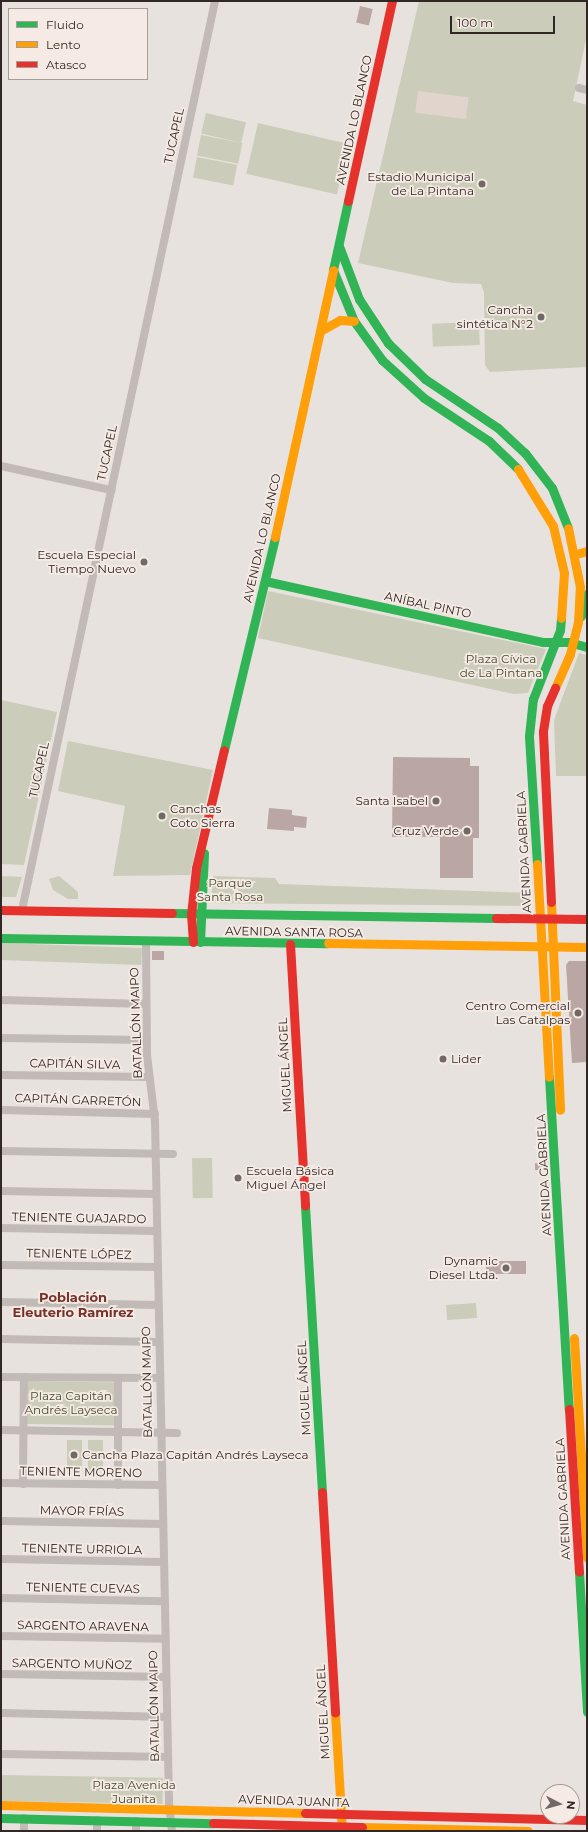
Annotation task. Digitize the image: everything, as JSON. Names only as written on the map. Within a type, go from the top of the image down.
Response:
[{"type":"main road","name":"AVENIDA LO BLANCO","points":[[197,942],[191,915],[194,881],[265,581],[392,1]]},
{"type":"main road","points":[[339,245],[354,287],[372,321],[397,354],[425,379],[507,436],[535,464],[559,501],[576,554],[580,587],[578,622]]},
{"type":"main road","name":"AVENIDA GABRIELA","points":[[333,270],[354,320],[391,370],[453,417],[499,449],[527,479],[548,515],[562,563],[564,606],[557,642],[533,699],[529,727],[539,919],[587,1712]]},
{"type":"main road","points":[[320,331],[340,320],[354,320]]},
{"type":"main road","points":[[453,417],[461,404]]},
{"type":"main road","points":[[562,563],[576,554],[587,551]]},
{"type":"main road","name":"ANÍBAL PINTO","points":[[265,581],[543,642],[574,643],[587,647]]},
{"type":"main road","points":[[578,622],[587,594]]},
{"type":"main road","name":"AVENIDA GABRIELA","points":[[578,622],[574,643],[547,706],[543,726],[553,919],[553,947],[587,1558]]},
{"type":"main road","name":"AVENIDA LO BLANCO","points":[[197,942],[202,915],[205,836]]},
{"type":"main road","points":[[194,881],[204,881]]},
{"type":"main road","name":"AVENIDA SANTA ROSA","points":[[1,910],[191,915],[587,919]]},
{"type":"main road","name":"AVENIDA SANTA ROSA","points":[[1,938],[587,948]]},
{"type":"main road","name":"MIGUEL ÁNGEL","points":[[290,944],[342,1829]]},
{"type":"main road","name":"AVENIDA JUANITA","points":[[1,1806],[587,1820]]},
{"type":"main road","name":"AVENIDA JUANITA","points":[[1,1818],[136,1821],[172,1827],[528,1831]]},
{"type":"main road","points":[[504,1830],[505,1818]]},
{"type":"street","name":"TUCAPEL","points":[[22,910],[215,1]]},
{"type":"street","points":[[1,466],[111,490]]},
{"type":"street","name":"BATALLÓN MAIPO","points":[[146,941],[147,1040],[156,1153],[161,1485],[169,1809],[172,1827]]},
{"type":"street","points":[[1,1000],[146,1004]]},
{"type":"street","points":[[1,1038],[147,1040]]},
{"type":"street","name":"CAPITÁN SILVA","points":[[1,1074],[149,1077]]},
{"type":"street","name":"CAPITÁN GARRETÓN","points":[[1,1110],[154,1114]]},
{"type":"street","points":[[1,1151],[173,1154]]},
{"type":"street","points":[[1,1191],[156,1194]]},
{"type":"street","name":"TENIENTE GUAJARDO","points":[[1,1228],[157,1231]]},
{"type":"street","name":"TENIENTE LÓPEZ","points":[[1,1265],[157,1267]]},
{"type":"street","points":[[1,1302],[158,1305]]},
{"type":"street","points":[[1,1339],[158,1342]]},
{"type":"street","points":[[1,1377],[159,1378]]},
{"type":"street","points":[[23,1484],[24,1377]]},
{"type":"street","points":[[118,1378],[118,1485]]},
{"type":"street","points":[[1,1430],[177,1433]]},
{"type":"street","name":"TENIENTE MORENO","points":[[1,1483],[161,1485]]},
{"type":"street","name":"MAYOR FRÍAS","points":[[1,1521],[162,1524]]},
{"type":"street","name":"TENIENTE URRIOLA","points":[[1,1559],[163,1562]]},
{"type":"street","name":"TENIENTE CUEVAS","points":[[1,1598],[164,1601]]},
{"type":"street","name":"SARGENTO ARAVENA","points":[[1,1636],[165,1639]]},
{"type":"street","name":"SARGENTO MUÑOZ","points":[[1,1674],[166,1677]]},
{"type":"street","points":[[1,1713],[167,1716]]},
{"type":"street","points":[[1,1754],[168,1757]]},
{"type":"street","points":[[24,1818],[24,1831]]},
{"type":"street","points":[[97,1820],[97,1831]]},
{"type":"street","points":[[136,1821],[136,1831]]},
{"type":"green space","name":"Estadio Municipal de La Pintana","points":[[419,1],[587,2],[587,35],[573,101],[587,105],[587,367],[490,372],[485,365],[484,293],[481,284],[453,283],[358,263]]},
{"type":"green space","points":[[206,113],[246,122],[241,143],[201,133]]},
{"type":"green space","points":[[258,123],[349,144],[337,195],[246,174]]},
{"type":"green space","points":[[201,135],[242,143],[238,164],[197,156]]},
{"type":"green space","points":[[197,157],[237,165],[233,185],[193,178]]},
{"type":"green space","points":[[479,322],[480,345],[433,347],[432,324]]},
{"type":"green space","name":"Plaza Cívica de La Pintana","points":[[268,591],[546,649],[528,693],[514,694],[258,638]]},
{"type":"green space","name":"Plaza Cívica de La Pintana","points":[[579,653],[587,655],[587,776],[556,776],[554,720]]},
{"type":"green space","points":[[1,700],[57,712],[24,865],[1,864]]},
{"type":"green space","name":"Canchas Coto Sierra","points":[[68,741],[213,770],[190,875],[113,876],[125,806],[58,791]]},
{"type":"green space","points":[[1,876],[22,877],[16,897],[1,897]]},
{"type":"green space","points":[[59,876],[78,892],[78,899],[68,899],[53,890],[49,879]]},
{"type":"green space","name":"Parque Santa Rosa","points":[[213,876],[275,878],[279,884],[529,893],[530,906],[211,903]]},
{"type":"green space","points":[[1,943],[142,948],[141,965],[1,960]]},
{"type":"green space","points":[[192,1158],[212,1158],[213,1198],[193,1198]]},
{"type":"green space","points":[[476,1303],[477,1318],[447,1320],[446,1305]]},
{"type":"green space","name":"Plaza Capitán Andrés Layseca","points":[[27,1381],[116,1383],[115,1426],[26,1424]]},
{"type":"green space","name":"Cancha Plaza Capitán Andrés Layseca","points":[[67,1440],[82,1440],[82,1471],[67,1471]]},
{"type":"green space","name":"Cancha Plaza Capitán Andrés Layseca","points":[[88,1440],[103,1440],[103,1471],[88,1471]]},
{"type":"green space","name":"Plaza Avenida Juanita","points":[[1,1775],[163,1778],[163,1804],[1,1801]]},
{"type":"shaded area","points":[[418,91],[469,97],[466,119],[415,113]]},
{"type":"building","points":[[360,6],[373,9],[369,25],[356,23]]},
{"type":"building","name":"Santa Isabel","points":[[393,757],[470,758],[470,766],[479,766],[479,838],[473,838],[473,878],[440,878],[440,837],[392,837]]},
{"type":"building","points":[[269,808],[292,810],[292,815],[307,817],[306,828],[294,827],[294,831],[267,829]]},
{"type":"building","points":[[152,951],[164,951],[164,960],[152,960]]},
{"type":"building","name":"Centro Comercial Las Catalpas","points":[[569,961],[587,961],[587,1062],[572,1063],[566,965]]},
{"type":"building","points":[[535,1163],[547,1163],[547,1170],[535,1170]]},
{"type":"building","name":"Dynamic Diesel Ltda.","points":[[486,1261],[526,1261],[526,1274],[486,1274]]},
{"type":"traffic: fast","points":[[348,201],[333,270],[354,321],[382,360],[424,398],[489,441],[518,469]]},
{"type":"traffic: fast","points":[[339,246],[359,299],[388,343],[425,379],[498,428],[525,453],[552,488],[568,528]]},
{"type":"traffic: fast","points":[[224,750],[275,537]]},
{"type":"traffic: fast","points":[[265,581],[543,642],[569,642],[587,647]]},
{"type":"traffic: fast","points":[[581,616],[587,594]]},
{"type":"traffic: fast","points":[[537,864],[529,736],[533,699],[560,630],[561,618]]},
{"type":"traffic: fast","points":[[200,942],[204,853]]},
{"type":"traffic: fast","points":[[172,913],[496,918]]},
{"type":"traffic: fast","points":[[1,938],[328,943]]},
{"type":"traffic: fast","points":[[549,1077],[569,1409]]},
{"type":"traffic: fast","points":[[305,1206],[322,1492]]},
{"type":"traffic: fast","points":[[579,1572],[587,1712]]},
{"type":"traffic: fast","points":[[1,1818],[213,1823]]},
{"type":"traffic: slow","points":[[275,537],[333,270]]},
{"type":"traffic: slow","points":[[320,331],[340,320],[354,321]]},
{"type":"traffic: slow","points":[[518,469],[553,526],[564,573],[561,618]]},
{"type":"traffic: slow","points":[[555,688],[570,654],[578,622],[580,587],[568,528]]},
{"type":"traffic: slow","points":[[576,554],[587,551]]},
{"type":"traffic: slow","points":[[537,864],[549,1077]]},
{"type":"traffic: slow","points":[[551,902],[560,1110]]},
{"type":"traffic: slow","points":[[328,943],[587,947]]},
{"type":"traffic: slow","points":[[574,1338],[587,1558]]},
{"type":"traffic: slow","points":[[335,1713],[342,1831]]},
{"type":"traffic: slow","points":[[1,1805],[305,1813]]},
{"type":"traffic: slow","points":[[362,1827],[528,1831]]},
{"type":"traffic: jam","points":[[348,201],[392,1]]},
{"type":"traffic: jam","points":[[551,902],[543,731],[547,706],[555,688]]},
{"type":"traffic: jam","points":[[193,942],[191,915],[196,868],[224,750]]},
{"type":"traffic: jam","points":[[1,910],[172,913]]},
{"type":"traffic: jam","points":[[496,918],[587,919]]},
{"type":"traffic: jam","points":[[290,944],[305,1206]]},
{"type":"traffic: jam","points":[[569,1409],[579,1572]]},
{"type":"traffic: jam","points":[[322,1492],[335,1713]]},
{"type":"traffic: jam","points":[[305,1813],[587,1820]]},
{"type":"traffic: jam","points":[[213,1823],[362,1827]]},
{"type":"place","name":"Estadio Municipal de La Pintana","points":[[482,184]]},
{"type":"place","name":"Cancha sintética N°2","points":[[541,317]]},
{"type":"place","name":"Escuela Especial Tiempo Nuevo","points":[[144,562]]},
{"type":"place","name":"Santa Isabel","points":[[436,801]]},
{"type":"place","name":"Canchas Coto Sierra","points":[[162,816]]},
{"type":"place","name":"Cruz Verde","points":[[467,831]]},
{"type":"place","name":"Centro Comercial Las Catalpas","points":[[578,1013]]},
{"type":"place","name":"Lider","points":[[443,1059]]},
{"type":"place","name":"Escuela Básica Miguel Ángel","points":[[238,1178]]},
{"type":"place","name":"Dynamic Diesel Ltda.","points":[[506,1268]]},
{"type":"place","name":"Cancha Plaza Capitán Andrés Layseca","points":[[74,1455]]},
{"type":"district","name":"Población Eleuterio Ramírez","points":[[73,1306]]}]
